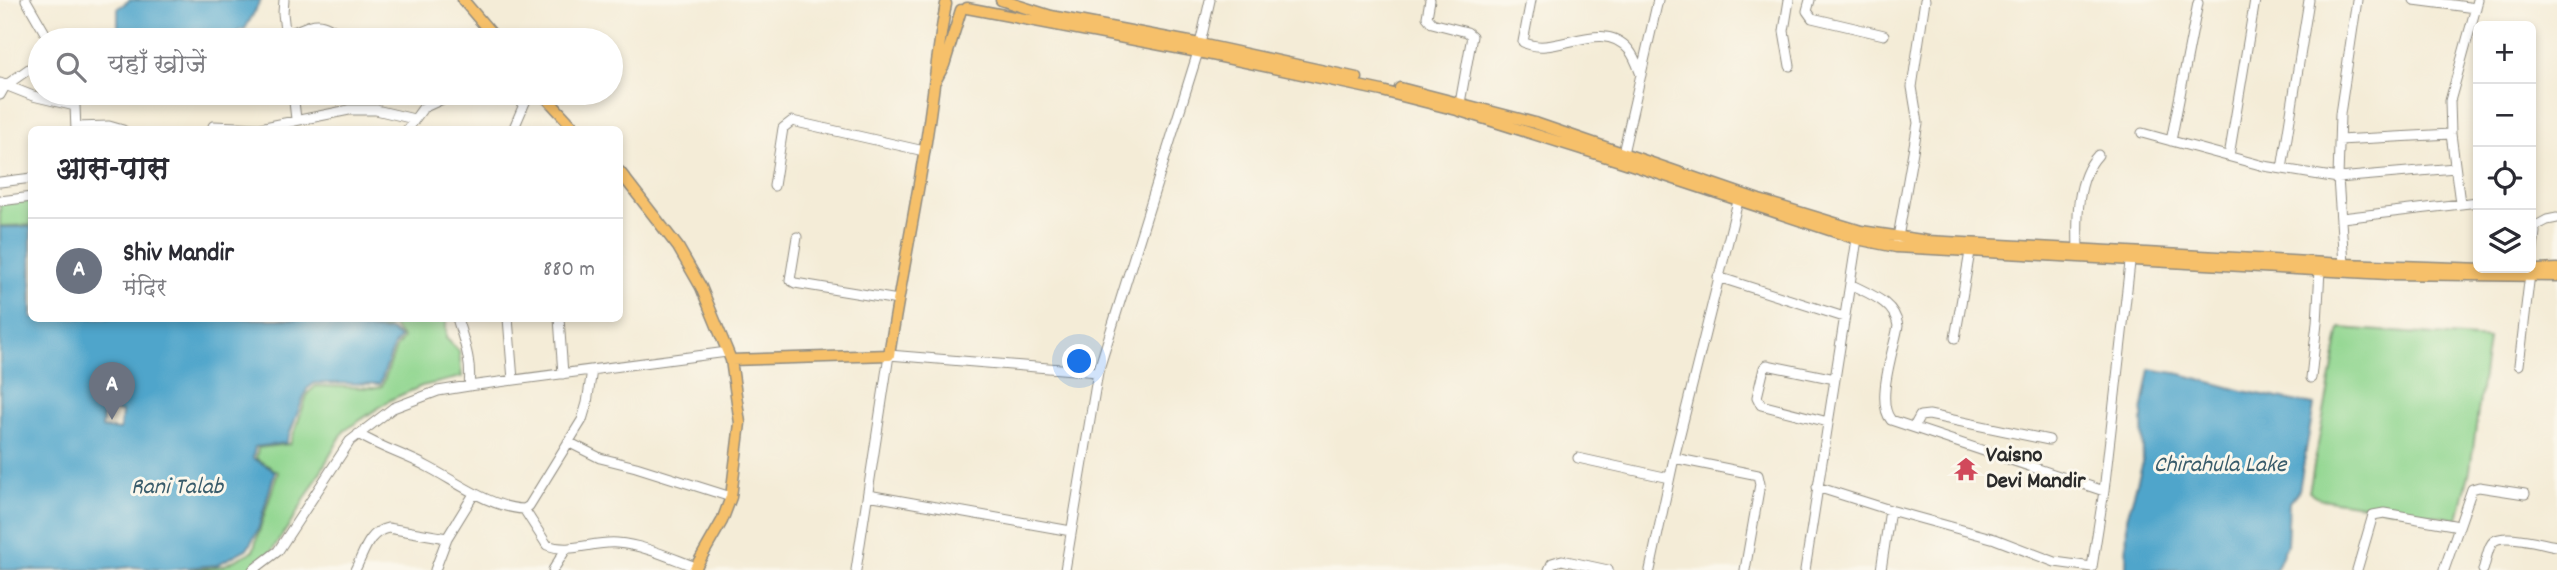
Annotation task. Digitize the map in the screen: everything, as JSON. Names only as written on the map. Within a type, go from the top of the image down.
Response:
[{"type":"main road","points":[[463,0],[486,28]]},
{"type":"main road","points":[[1001,0],[1051,16],[1460,103],[1535,123],[1759,200],[1897,242],[1928,241],[2078,250],[2320,271],[2388,274],[2531,273],[2557,276]]},
{"type":"main road","points":[[944,1],[950,8],[967,6],[1199,48],[1457,110],[1857,239],[1970,252],[2473,270]]},
{"type":"main road","points":[[729,356],[889,355],[925,151],[944,1]]},
{"type":"main road","points":[[935,82],[967,6]]},
{"type":"main road","points":[[553,105],[572,126]]},
{"type":"main road","points":[[623,176],[678,247],[701,287],[729,356],[740,424],[731,498],[722,522],[695,568]]},
{"type":"main road","points":[[2536,272],[2557,269]]},
{"type":"street","points":[[26,0],[42,28]]},
{"type":"street","points":[[284,0],[285,28]]},
{"type":"street","points":[[1065,570],[1098,372],[1199,48],[1210,0]]},
{"type":"street","points":[[1430,0],[1427,17],[1432,23],[1467,32],[1472,36],[1460,103]]},
{"type":"street","points":[[1531,0],[1523,42],[1543,47],[1577,38],[1616,41],[1630,51],[1642,75]]},
{"type":"street","points":[[1623,153],[1658,0]]},
{"type":"street","points":[[1789,0],[1784,31],[1790,66]]},
{"type":"street","points":[[1810,0],[1807,11],[1812,18],[1884,35]]},
{"type":"street","points":[[1897,242],[1918,123],[1912,87],[1925,0]]},
{"type":"street","points":[[2229,156],[2255,0]]},
{"type":"street","points":[[2282,169],[2309,0]]},
{"type":"street","points":[[2344,264],[2338,178],[2339,140],[2344,80],[2357,0]]},
{"type":"street","points":[[2414,0],[2477,4],[2450,101],[2451,134],[2460,203]]},
{"type":"street","points":[[2171,141],[2198,3]]},
{"type":"street","points":[[305,28],[315,23],[323,23],[330,28]]},
{"type":"street","points":[[2,88],[28,70]]},
{"type":"street","points":[[2,88],[28,94]]},
{"type":"street","points":[[71,105],[75,106],[76,126]]},
{"type":"street","points":[[294,105],[296,119]]},
{"type":"street","points":[[410,126],[423,108],[430,105]]},
{"type":"street","points":[[515,126],[524,105]]},
{"type":"street","points":[[268,126],[349,110],[376,110],[414,119]]},
{"type":"street","points":[[774,186],[783,128],[792,121],[925,151]]},
{"type":"street","points":[[2142,133],[2282,169],[2338,178],[2455,168]]},
{"type":"street","points":[[2339,140],[2451,134]]},
{"type":"street","points":[[2078,250],[2077,219],[2080,200],[2090,164],[2098,155]]},
{"type":"street","points":[[0,182],[28,178]]},
{"type":"street","points":[[0,201],[28,198]]},
{"type":"street","points":[[1650,570],[1669,478],[1738,201]]},
{"type":"street","points":[[2342,218],[2473,202]]},
{"type":"street","points":[[2536,224],[2557,218]]},
{"type":"street","points":[[797,237],[790,280],[898,300]]},
{"type":"street","points":[[1805,570],[1857,239]]},
{"type":"street","points":[[1955,338],[1970,252]]},
{"type":"street","points":[[1817,487],[1995,539],[2055,562],[2092,568],[2104,491],[2131,256]]},
{"type":"street","points":[[2311,378],[2320,271]]},
{"type":"street","points":[[2519,365],[2531,273]]},
{"type":"street","points":[[1718,277],[1844,317]]},
{"type":"street","points":[[1850,284],[1894,310],[1898,326],[1883,400],[1885,414],[1891,420],[2104,491]]},
{"type":"street","points":[[458,322],[469,355],[469,386]]},
{"type":"street","points":[[508,322],[513,380]]},
{"type":"street","points":[[559,322],[563,374]]},
{"type":"street","points":[[856,570],[889,355],[1098,372]]},
{"type":"street","points":[[253,570],[278,551],[350,441],[393,408],[439,391],[469,386],[729,356]]},
{"type":"street","points":[[1828,422],[1761,405],[1757,397],[1767,365],[1835,379]]},
{"type":"street","points":[[524,509],[529,506],[582,420],[592,370]]},
{"type":"street","points":[[1914,427],[1920,416],[1929,415],[2049,440]]},
{"type":"street","points":[[358,435],[426,466],[474,494],[524,509],[547,545],[566,549],[614,542],[633,545],[695,568]]},
{"type":"street","points":[[568,442],[600,458],[731,498]]},
{"type":"street","points":[[1578,458],[1669,478]]},
{"type":"street","points":[[1674,458],[1758,475],[1760,484],[1745,570]]},
{"type":"street","points":[[2444,570],[2469,494],[2475,488],[2525,494]]},
{"type":"street","points":[[435,570],[447,538],[474,494]]},
{"type":"street","points":[[868,495],[1071,531]]},
{"type":"street","points":[[1881,570],[1890,510]]},
{"type":"street","points":[[2357,570],[2373,515],[2384,513],[2459,526]]},
{"type":"street","points":[[355,570],[372,534],[378,530],[388,528],[447,538]]},
{"type":"street","points":[[2483,570],[2491,545],[2494,540],[2503,536],[2557,546]]},
{"type":"street","points":[[553,570],[566,549]]},
{"type":"street","points":[[1549,570],[1552,563],[1562,560],[1608,570]]},
{"type":"green space","points":[[28,199],[28,225],[0,226],[0,203]]},
{"type":"green space","points":[[337,322],[446,322],[446,338],[459,351],[462,377],[422,386],[392,399],[344,431],[292,521],[268,556],[248,570],[189,570],[223,566],[253,551],[278,472],[256,458],[258,448],[290,444],[308,393],[316,386],[382,386],[396,348],[403,338],[392,325],[385,329]]},
{"type":"green space","points":[[2340,328],[2488,339],[2470,470],[2458,519],[2321,499],[2309,492]]},
{"type":"water","points":[[130,0],[261,0],[246,28],[118,28],[118,8]]},
{"type":"water","name":"Rani Talab","points":[[0,227],[28,227],[28,322],[331,322],[336,326],[391,330],[400,338],[394,346],[380,384],[315,383],[307,389],[286,443],[255,447],[253,458],[275,471],[258,530],[248,548],[217,565],[164,570],[132,567],[102,570],[0,570]],"holes":[[[104,410],[122,412],[120,430],[102,428]]]},
{"type":"water","name":"Chirahula Lake","points":[[2150,369],[2314,405],[2299,490],[2289,502],[2287,544],[2276,570],[2126,570],[2127,518],[2143,462],[2142,412]]},
{"type":"place","name":"Shiv Mandir","points":[[112,420]]},
{"type":"place","name":"Vaisno Devi Mandir","points":[[1966,469]]}]
